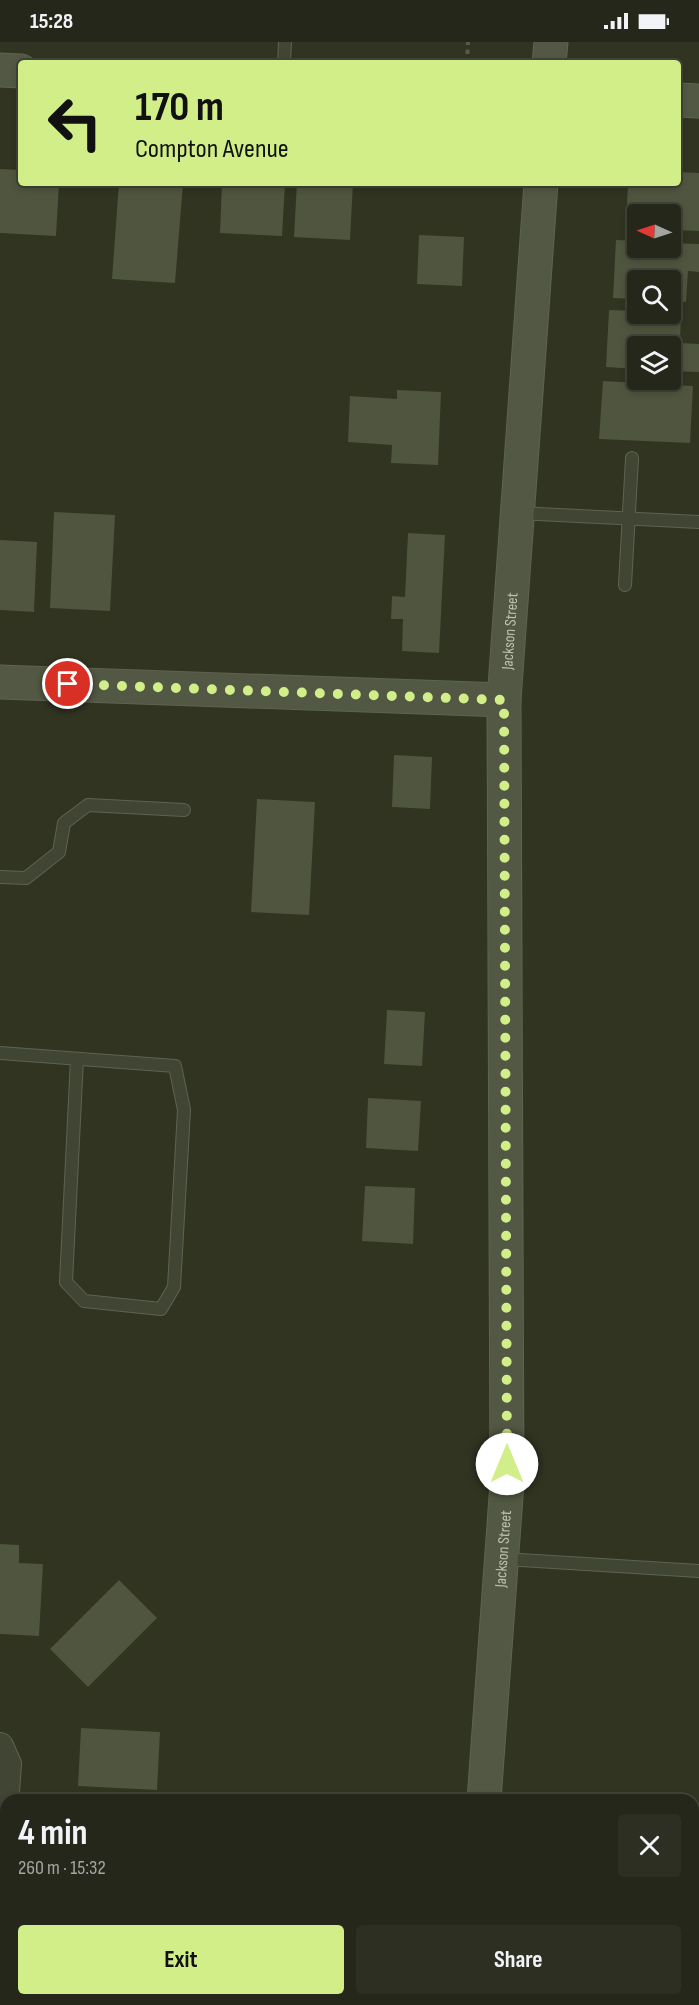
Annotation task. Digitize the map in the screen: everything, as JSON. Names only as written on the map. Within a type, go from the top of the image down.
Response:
[{"type":"street","points":[[549,60],[551,42]]},
{"type":"street","points":[[0,70],[18,71]]},
{"type":"street","points":[[681,100],[699,101]]},
{"type":"street","name":"Jackson Street","points":[[484,1794],[507,1483],[504,700],[541,186]]},
{"type":"street","points":[[0,682],[504,700]]},
{"type":"street","points":[[0,1746],[9,1764],[7,1794]]},
{"type":"lane","points":[[284,60],[285,42]]},
{"type":"lane","points":[[626,585],[632,458]]},
{"type":"lane","points":[[517,513],[699,522]]},
{"type":"lane","points":[[0,877],[26,878],[59,852],[64,822],[88,805],[184,810]]},
{"type":"lane","points":[[0,1053],[175,1066],[184,1110],[174,1287],[161,1309],[84,1301],[66,1282],[77,1059]]},
{"type":"lane","points":[[502,1559],[699,1571]]},
{"type":"path","points":[[467,60],[468,42]]},
{"type":"building","points":[[0,169],[18,170],[18,186],[59,186],[56,236],[0,233]]},
{"type":"building","points":[[681,172],[699,173],[699,231],[681,230],[681,204],[627,204],[628,186],[681,186]]},
{"type":"building","points":[[119,186],[183,186],[175,283],[112,279]]},
{"type":"building","points":[[222,186],[285,186],[282,236],[220,233]]},
{"type":"building","points":[[297,186],[353,186],[350,240],[294,237]]},
{"type":"building","points":[[419,235],[464,237],[462,286],[417,284]]},
{"type":"building","points":[[616,240],[627,240],[627,258],[681,258],[681,243],[699,244],[699,272],[688,271],[686,302],[681,302],[681,270],[627,270],[627,299],[613,298]]},
{"type":"building","points":[[609,310],[627,311],[627,324],[681,324],[680,336],[627,336],[627,368],[606,367]]},
{"type":"building","points":[[681,343],[699,344],[699,372],[681,371]]},
{"type":"building","points":[[603,381],[627,382],[627,390],[681,390],[681,385],[693,386],[690,443],[599,439]]},
{"type":"building","points":[[397,390],[441,392],[438,465],[391,463],[392,445],[348,442],[350,396],[397,399]]},
{"type":"building","points":[[54,512],[115,515],[110,611],[50,608]]},
{"type":"building","points":[[408,533],[445,535],[439,653],[402,651],[403,619],[391,619],[392,596],[405,597]]},
{"type":"building","points":[[0,540],[37,542],[34,612],[0,610]]},
{"type":"building","points":[[394,755],[432,757],[430,809],[392,807]]},
{"type":"building","points":[[257,799],[315,802],[309,915],[251,912]]},
{"type":"building","points":[[387,1010],[425,1012],[422,1066],[384,1064]]},
{"type":"building","points":[[368,1098],[421,1101],[418,1151],[366,1148]]},
{"type":"building","points":[[365,1186],[415,1188],[413,1244],[362,1241]]},
{"type":"building","points":[[0,1544],[19,1545],[19,1563],[43,1564],[39,1636],[0,1634]]},
{"type":"building","points":[[119,1580],[157,1618],[88,1687],[50,1649]]},
{"type":"building","points":[[81,1728],[160,1732],[157,1790],[78,1786]]},
{"type":"route","points":[[68,684],[504,700],[507,1464]]}]
